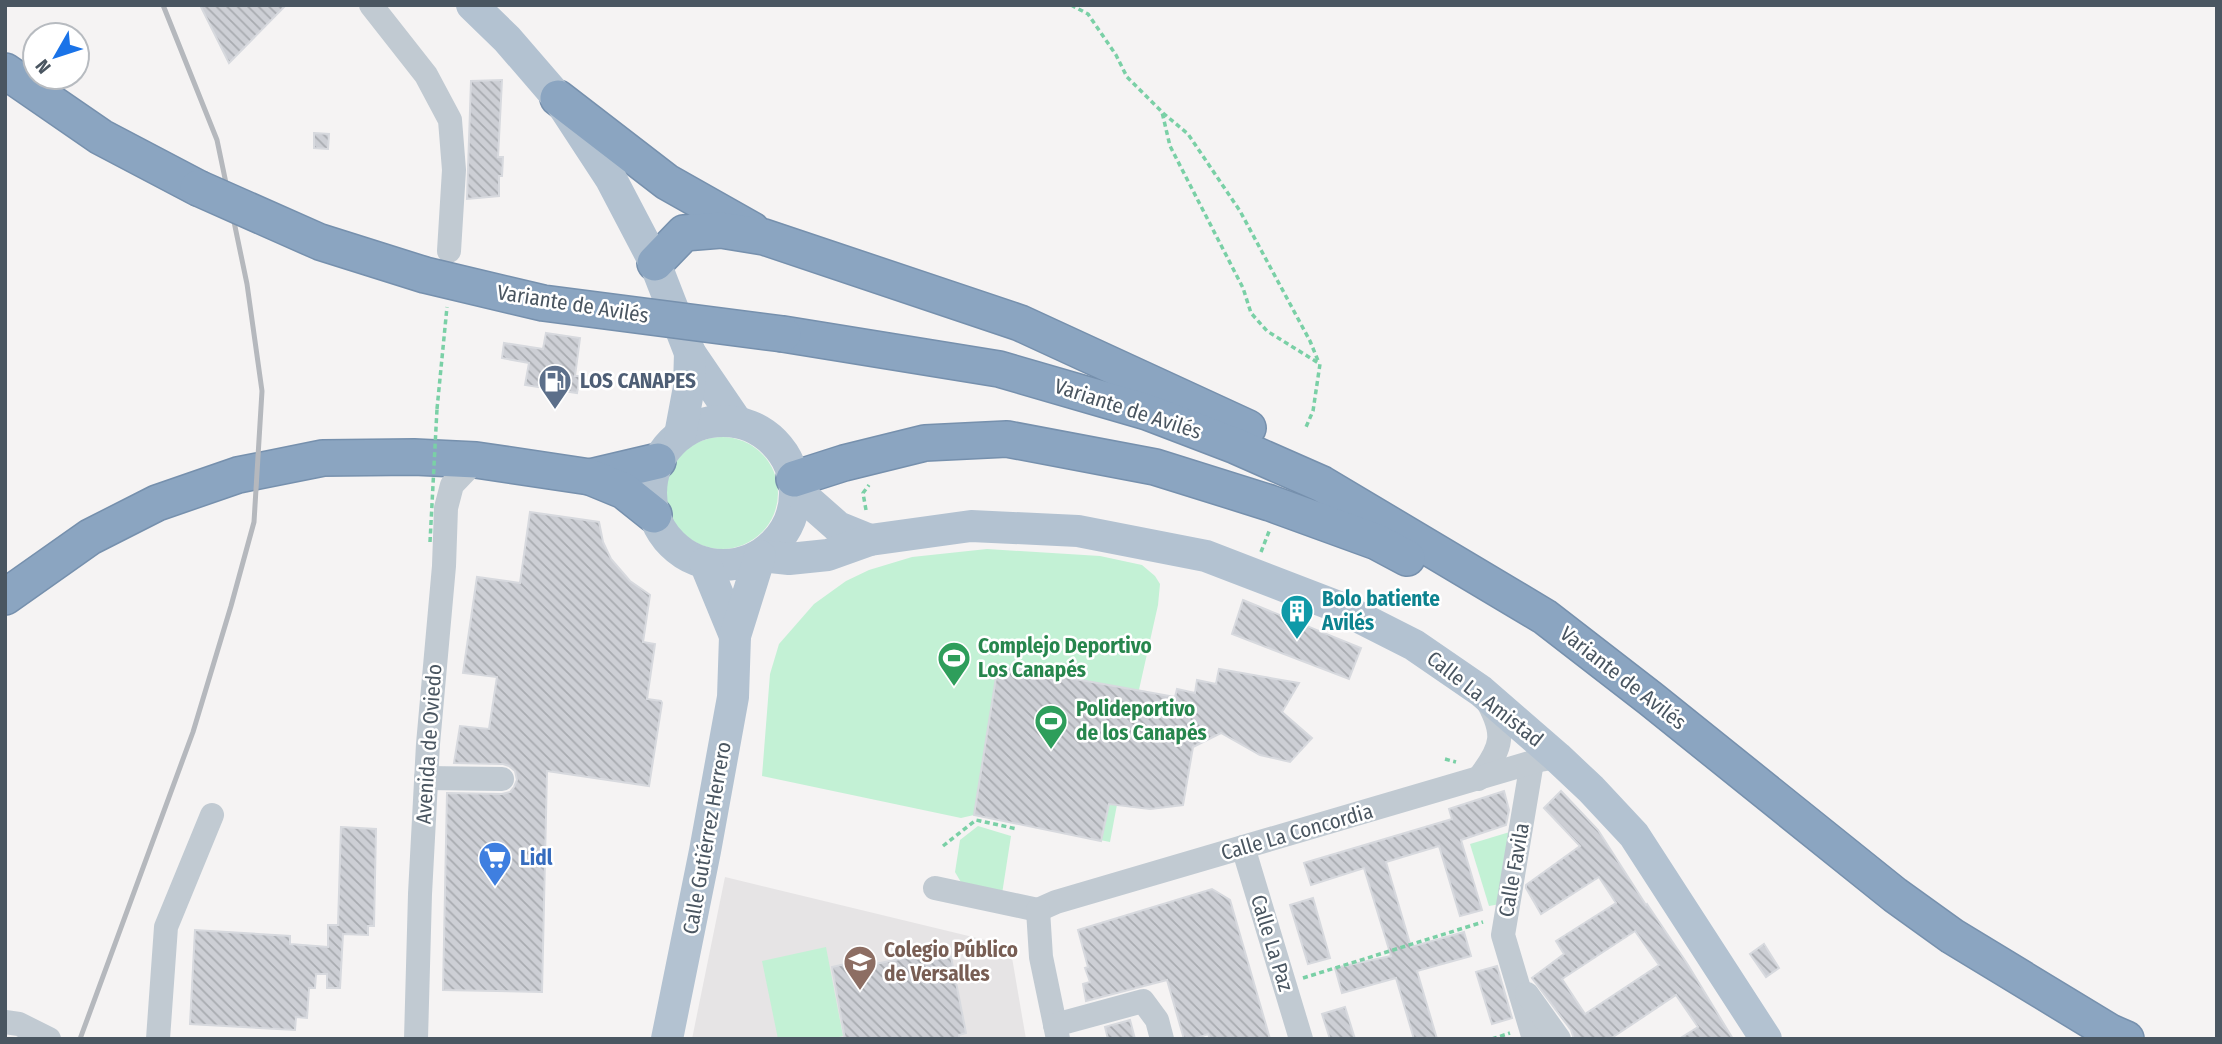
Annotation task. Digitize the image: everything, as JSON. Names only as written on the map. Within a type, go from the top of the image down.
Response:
[{"type":"highway","name":"Variante de Avilés","points":[[5,71],[101,137],[198,188],[320,242],[425,275],[543,303],[783,334],[999,369],[1160,417],[1236,446],[1322,484],[1545,617],[1895,895],[1952,936],[2110,1032],[2126,1039]]},
{"type":"highway","points":[[558,98],[667,182],[764,237]]},
{"type":"highway","points":[[655,263],[684,233],[722,230],[764,237],[1020,323],[1355,479],[1545,617]]},
{"type":"highway","points":[[795,484],[844,463],[925,443],[1007,439],[1155,467],[1270,503],[1377,542],[1498,607],[1624,696],[1758,802],[1895,895]]},
{"type":"highway","points":[[590,477],[669,448]]},
{"type":"highway","points":[[5,597],[90,537],[158,502],[238,474],[323,457],[476,460],[590,477],[624,491],[654,515]]},
{"type":"main road","points":[[472,5],[507,39],[558,98],[611,179],[655,263],[690,353],[737,422]]},
{"type":"main road","points":[[669,448],[696,426],[713,421],[737,422],[761,431],[773,440],[790,465],[795,484],[793,514],[782,536],[760,556],[745,562],[728,565],[705,563],[684,554],[667,539],[654,515],[651,485],[669,448],[689,387],[690,353]]},
{"type":"main road","points":[[795,484],[838,527],[870,540]]},
{"type":"main road","name":"Calle La Amistad","points":[[760,556],[789,559],[828,555],[870,540],[971,526],[1078,531],[1206,556],[1341,608],[1414,645],[1481,691],[1545,760],[1591,789],[1634,835],[1766,1039]]},
{"type":"main road","points":[[735,636],[760,556]]},
{"type":"main road","points":[[705,563],[735,636]]},
{"type":"main road","name":"Calle Gutiérrez Herrero","points":[[667,1039],[687,950],[733,696],[735,636]]},
{"type":"street","points":[[371,5],[426,75],[450,120],[454,170],[449,251]]},
{"type":"street","name":"Avenida de Oviedo","points":[[416,1039],[426,778],[444,566],[446,508],[452,485],[476,460]]},
{"type":"street","points":[[1478,779],[1491,762],[1500,737],[1497,718],[1481,691]]},
{"type":"street","name":"Calle La Concordia","points":[[1038,910],[1056,902],[1545,760]]},
{"type":"street","name":"Calle Favila","points":[[1534,1039],[1503,935],[1545,760]]},
{"type":"street","points":[[426,778],[502,779]]},
{"type":"street","points":[[158,1039],[166,927],[212,815]]},
{"type":"street","name":"Calle La Paz","points":[[1243,847],[1301,1039]]},
{"type":"street","points":[[935,888],[1038,910],[1041,957],[1056,1032],[1143,1000],[1157,1020],[1162,1039]]},
{"type":"street","name":"Calle Favila","points":[[1516,977],[1559,1039]]},
{"type":"street","points":[[5,1023],[19,1024],[49,1039]]},
{"type":"path","points":[[1071,5],[1088,14],[1116,55],[1127,77],[1188,134],[1240,211],[1320,364],[1313,411],[1306,427]]},
{"type":"path","points":[[1162,111],[1170,146],[1243,288],[1251,313],[1267,331],[1320,364]]},
{"type":"path","points":[[430,542],[437,409],[448,298]]},
{"type":"path","points":[[870,540],[863,493],[874,477]]},
{"type":"path","points":[[943,846],[976,820],[1017,829]]},
{"type":"path","points":[[1284,984],[1506,915]]},
{"type":"shaded area","name":"Colegio Público de Versalles","points":[[725,877],[1010,946],[1026,1039],[692,1039]]},
{"type":"green space","points":[[722,437],[743,441],[762,453],[774,472],[778,493],[774,514],[762,533],[743,545],[722,549],[701,545],[682,533],[670,514],[666,493],[670,472],[682,453],[701,441]]},
{"type":"green space","name":"Complejo Deportivo Los Canapés","points":[[987,549],[1100,556],[1142,565],[1160,584],[1110,842],[974,815],[961,818],[762,776],[770,674],[779,644],[814,604],[846,581],[869,570],[912,557]]},
{"type":"green space","points":[[978,826],[1011,836],[1002,894],[962,884],[955,872],[960,840]]},
{"type":"green space","points":[[1513,831],[1500,904],[1489,906],[1470,844]]},
{"type":"green space","points":[[826,947],[843,1036],[830,1039],[778,1039],[762,961]]},
{"type":"building","points":[[200,5],[286,5],[229,63]]},
{"type":"building","points":[[502,80],[498,157],[503,157],[499,196],[467,199],[471,81]]},
{"type":"building","points":[[314,133],[329,134],[328,149],[314,148]]},
{"type":"building","points":[[546,333],[580,338],[575,376],[580,376],[577,393],[525,385],[529,363],[502,358],[504,343],[543,349]]},
{"type":"building","points":[[530,512],[599,522],[603,542],[611,559],[630,581],[650,595],[643,642],[655,644],[647,699],[662,703],[649,786],[547,771],[542,992],[443,990],[447,793],[502,794],[510,792],[517,780],[515,771],[503,764],[454,763],[460,726],[489,729],[497,677],[463,673],[477,577],[520,583]]},
{"type":"building","name":"Bolo batiente Avilés","points":[[1243,600],[1361,648],[1349,679],[1232,634]]},
{"type":"building","points":[[998,665],[1175,697],[1177,689],[1195,693],[1197,680],[1216,684],[1219,669],[1299,683],[1282,712],[1312,738],[1290,762],[1260,755],[1221,733],[1193,747],[1183,805],[1150,809],[1109,804],[1101,841],[974,815]]},
{"type":"building","points":[[1504,791],[1509,810],[1506,825],[1461,840],[1482,910],[1460,916],[1439,846],[1386,862],[1411,947],[1464,932],[1471,956],[1417,971],[1437,1039],[1414,1039],[1396,978],[1342,993],[1335,968],[1391,956],[1364,868],[1311,885],[1304,863],[1452,819],[1449,809]]},
{"type":"building","points":[[1561,791],[1598,830],[1688,965],[1733,1039],[1679,1039],[1698,1027],[1676,995],[1610,1039],[1574,1039],[1571,1030],[1532,978],[1564,954],[1556,941],[1616,903],[1599,877],[1541,914],[1526,885],[1580,846],[1544,808]],"holes":[[[1635,931],[1659,965],[1585,1014],[1562,979]]]},
{"type":"building","points":[[341,827],[376,829],[374,926],[368,926],[368,935],[343,934],[340,988],[327,988],[327,974],[316,974],[315,988],[309,988],[307,1018],[296,1017],[295,1030],[190,1024],[195,930],[290,936],[290,944],[328,947],[328,925],[338,925]]},
{"type":"building","points":[[1212,889],[1230,900],[1270,1039],[1210,1039],[1208,1034],[1195,1039],[1184,1039],[1167,980],[1086,1001],[1083,984],[1090,982],[1078,930]]},
{"type":"building","points":[[1313,898],[1330,958],[1308,964],[1290,905]]},
{"type":"building","points":[[1764,944],[1779,968],[1766,977],[1750,954]]},
{"type":"building","points":[[930,953],[931,960],[951,957],[966,1033],[959,1035],[959,1039],[845,1039],[832,967],[854,962],[855,968]]},
{"type":"building","points":[[1497,966],[1512,1018],[1492,1024],[1476,972]]},
{"type":"building","points":[[1345,1007],[1355,1039],[1330,1039],[1322,1014]]},
{"type":"building","points":[[1130,1020],[1135,1039],[1108,1039],[1105,1027]]},
{"type":"railway","points":[[80,1039],[193,732],[254,522],[262,391],[247,284],[217,140],[163,5]]},
{"type":"place","name":"LOS CANAPES","points":[[555,411]]},
{"type":"place","name":"Bolo batiente Avilés","points":[[1297,641]]},
{"type":"place","name":"Complejo Deportivo Los Canapés","points":[[954,688]]},
{"type":"place","name":"Polideportivo de los Canapés","points":[[1051,751]]},
{"type":"place","name":"Lidl","points":[[495,888]]},
{"type":"place","name":"Colegio Público de Versalles","points":[[860,992]]}]
